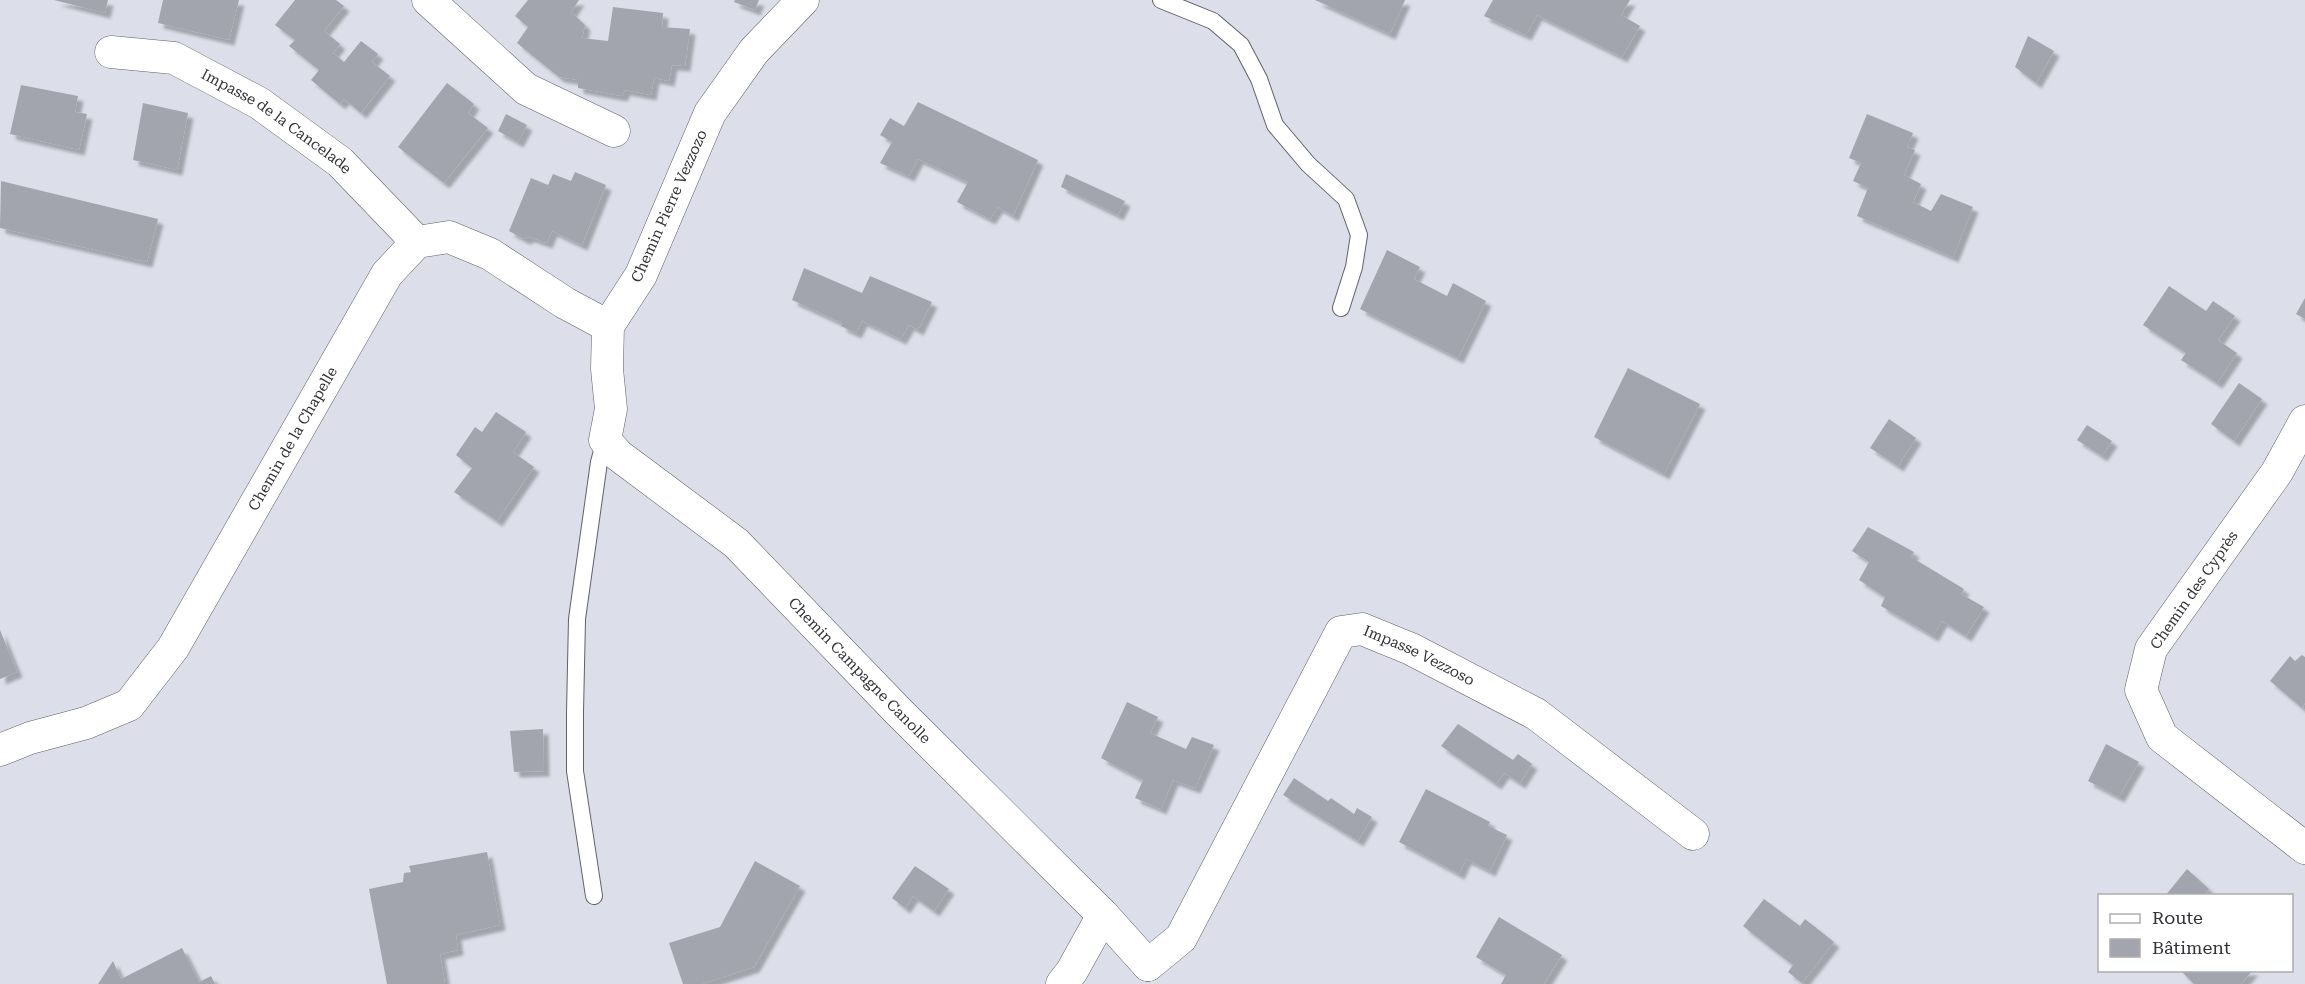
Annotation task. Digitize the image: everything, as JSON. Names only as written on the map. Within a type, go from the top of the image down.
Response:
[{"type":"street","points":[[428,0],[526,89],[614,131]]},
{"type":"street","name":"Chemin Pierre Vezzozo","points":[[605,440],[611,409],[607,369],[609,326],[641,275],[710,113],[754,51],[803,0]]},
{"type":"street","name":"Impasse de la Cancelade","points":[[111,52],[174,58],[259,103],[340,162],[417,242]]},
{"type":"street","points":[[417,242],[449,237],[490,254],[565,303],[609,326]]},
{"type":"street","name":"Chemin de la Chapelle","points":[[0,750],[30,738],[86,723],[129,705],[173,648],[387,274],[417,242]]},
{"type":"street","name":"Chemin des Cyprès","points":[[2305,421],[2277,472],[2151,649],[2141,690],[2162,737],[2305,848]]},
{"type":"street","name":"Chemin Campagne Canolle","points":[[605,440],[618,455],[736,543],[897,710],[1103,915],[1144,974]]},
{"type":"street","name":"Impasse Vezzoso","points":[[1144,974],[1181,938],[1341,632],[1362,629],[1411,649],[1536,714],[1693,834]]},
{"type":"street","points":[[1062,984],[1072,971],[1103,915]]},
{"type":"lane","points":[[1161,0],[1213,21],[1241,45],[1259,80],[1275,125],[1308,164],[1346,199],[1359,235],[1354,267],[1341,308]]},
{"type":"lane","points":[[594,896],[575,771],[576,630],[598,462],[605,440]]},
{"type":"building","points":[[54,0],[108,0],[105,13]]},
{"type":"building","points":[[163,0],[239,0],[229,40],[158,23]]},
{"type":"building","points":[[295,0],[336,0],[344,6],[324,31],[340,44],[333,53],[344,62],[361,41],[378,54],[372,62],[390,76],[361,113],[344,99],[340,104],[311,80],[319,70],[289,46],[295,40],[275,25]]},
{"type":"building","points":[[528,0],[579,0],[571,12],[585,25],[582,38],[608,41],[613,7],[663,13],[662,27],[690,29],[685,66],[672,65],[669,81],[654,78],[651,95],[625,90],[622,96],[578,88],[578,80],[559,77],[517,43],[528,27],[515,16]]},
{"type":"building","points":[[735,0],[759,0],[755,10],[734,2]]},
{"type":"building","points":[[1315,0],[1405,0],[1390,34]]},
{"type":"building","points":[[1493,0],[1630,0],[1621,15],[1640,26],[1622,57],[1537,15],[1526,35],[1484,16]]},
{"type":"building","points":[[2028,36],[2054,51],[2036,83],[2015,67]]},
{"type":"building","points":[[447,83],[474,104],[468,113],[488,128],[444,183],[398,147]]},
{"type":"building","points":[[21,85],[78,96],[75,112],[87,114],[79,150],[10,134]]},
{"type":"building","points":[[918,102],[1038,160],[1013,216],[998,207],[990,219],[957,202],[968,182],[918,159],[909,176],[880,163],[892,142],[880,135],[890,118],[904,126]]},
{"type":"building","points":[[143,103],[188,113],[177,170],[133,160]]},
{"type":"building","points":[[506,114],[527,125],[518,142],[498,131]]},
{"type":"building","points":[[1867,114],[1913,133],[1907,147],[1915,150],[1904,175],[1921,184],[1913,202],[1931,211],[1941,194],[1973,207],[1953,257],[1857,216],[1868,188],[1853,181],[1861,163],[1849,158]]},
{"type":"building","points":[[575,172],[606,185],[582,245],[552,231],[547,243],[530,237],[524,239],[509,231],[531,178],[548,185],[553,174],[571,181]]},
{"type":"building","points":[[1066,174],[1125,201],[1118,215],[1061,187]]},
{"type":"building","points":[[1,181],[158,219],[147,262],[0,228]]},
{"type":"building","points":[[1387,250],[1420,267],[1414,279],[1447,296],[1453,283],[1486,301],[1458,358],[1360,309]]},
{"type":"building","points":[[804,268],[862,293],[870,276],[932,302],[918,330],[909,325],[901,339],[862,321],[856,333],[841,326],[842,323],[792,300]]},
{"type":"building","points":[[2169,286],[2206,311],[2213,301],[2235,316],[2218,340],[2237,353],[2217,383],[2181,360],[2186,353],[2143,325]]},
{"type":"building","points":[[2305,298],[2305,319],[2296,314]]},
{"type":"building","points":[[1628,368],[1700,404],[1664,474],[1594,437]]},
{"type":"building","points":[[2239,383],[2262,399],[2234,441],[2211,424]]},
{"type":"building","points":[[496,412],[526,432],[513,452],[534,467],[497,521],[454,492],[472,468],[456,455],[475,427],[482,432]]},
{"type":"building","points":[[1889,419],[1916,438],[1898,466],[1870,448]]},
{"type":"building","points":[[2087,425],[2112,441],[2102,456],[2077,440]]},
{"type":"building","points":[[1868,527],[1914,552],[1911,557],[1964,589],[1961,594],[1984,607],[1966,636],[1942,621],[1933,636],[1881,606],[1885,597],[1859,580],[1869,562],[1852,551]]},
{"type":"building","points":[[0,630],[17,672],[0,679]]},
{"type":"building","points":[[2302,655],[2305,657],[2305,703],[2302,708],[2270,681],[2290,656],[2295,661]]},
{"type":"building","points":[[1127,702],[1158,717],[1150,733],[1186,749],[1192,737],[1214,745],[1195,788],[1173,780],[1161,809],[1135,798],[1143,780],[1101,758]]},
{"type":"building","points":[[1458,724],[1513,760],[1518,754],[1532,764],[1520,783],[1504,773],[1496,784],[1441,746]]},
{"type":"building","points":[[543,729],[544,771],[514,772],[510,731]]},
{"type":"building","points":[[2106,744],[2139,762],[2119,797],[2088,781]]},
{"type":"building","points":[[1294,778],[1328,801],[1331,798],[1354,814],[1357,808],[1372,817],[1358,841],[1283,795]]},
{"type":"building","points":[[1426,789],[1490,822],[1488,826],[1507,835],[1490,871],[1466,859],[1459,874],[1399,842]]},
{"type":"building","points":[[487,852],[500,925],[456,935],[458,950],[440,954],[445,984],[387,984],[369,889],[403,882],[404,873],[411,872],[409,866]]},
{"type":"building","points":[[755,861],[800,886],[754,967],[702,984],[683,984],[669,943],[720,927]]},
{"type":"building","points":[[915,866],[949,889],[934,911],[913,896],[905,908],[892,898]]},
{"type":"building","points":[[2187,869],[2209,889],[2205,894],[2167,894]]},
{"type":"building","points":[[1764,899],[1800,926],[1805,919],[1834,942],[1802,983],[1788,972],[1793,965],[1743,926]]},
{"type":"building","points":[[1499,917],[1562,955],[1544,984],[1501,984],[1506,975],[1476,957]]},
{"type":"building","points":[[182,948],[199,982],[211,976],[215,984],[98,984],[113,961],[121,979]]},
{"type":"building","points":[[2182,972],[2251,972],[2241,984],[2194,984]]}]
